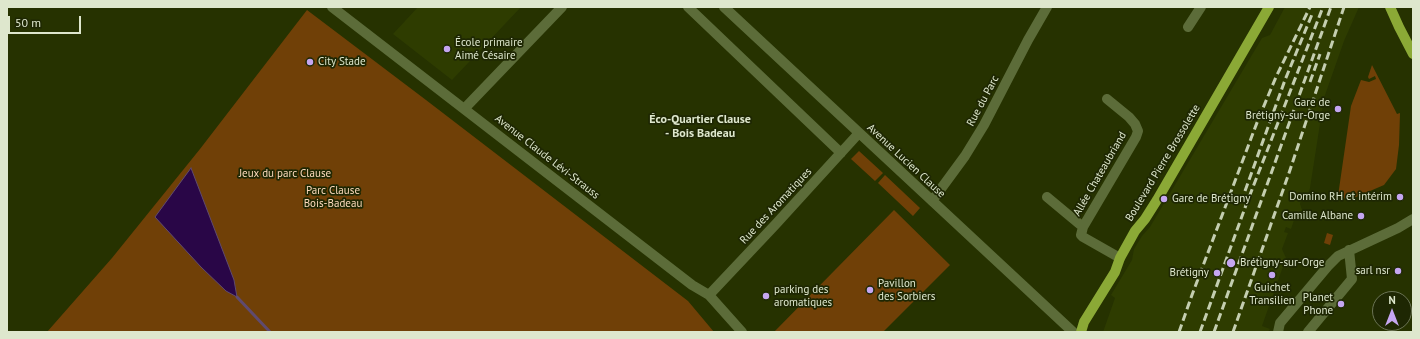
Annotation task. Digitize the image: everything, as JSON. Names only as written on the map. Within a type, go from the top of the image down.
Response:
[{"type":"main road","name":"Boulevard Pierre Brossolette","points":[[1081,332],[1084,322],[1115,272],[1120,258],[1157,200],[1269,7]]},
{"type":"main road","points":[[1390,7],[1413,54]]},
{"type":"street","name":"Avenue Claude Lévi-Strauss","points":[[332,7],[465,108],[692,285],[709,295],[742,332]]},
{"type":"street","points":[[465,108],[562,7]]},
{"type":"street","points":[[688,7],[841,153]]},
{"type":"street","name":"Avenue Lucien Clause","points":[[724,7],[1073,332]]},
{"type":"street","name":"Rue du Parc","points":[[932,202],[965,156],[984,125],[1028,40],[1048,7]]},
{"type":"street","points":[[1188,27],[1201,7]]},
{"type":"street","name":"Allée Chateaubriand","points":[[1107,99],[1129,117],[1135,124],[1138,132],[1083,227],[1081,235],[1120,258]]},
{"type":"street","name":"Rue des Aromatiques","points":[[709,295],[859,133]]},
{"type":"street","name":"Allée Chateaubriand","points":[[1047,197],[1083,227]]},
{"type":"street","points":[[1278,332],[1280,323],[1338,256],[1398,228],[1413,219]]},
{"type":"street","points":[[1308,332],[1352,279],[1349,250]]},
{"type":"shaded area","name":"École primaire Aimé Césaire","points":[[418,7],[521,7],[452,80],[393,34]]},
{"type":"shaded area","points":[[1285,7],[1359,7],[1344,41],[1324,98],[1310,188],[1307,198],[1302,196],[1300,204],[1302,210],[1299,219],[1294,220],[1291,229],[1286,227],[1284,232],[1288,233],[1282,249],[1286,258],[1262,326],[1270,329],[1268,332],[1103,332],[1115,298],[1111,295],[1132,260],[1134,249],[1150,227],[1262,38],[1270,35]]},
{"type":"shaded area","points":[[191,168],[234,280],[237,297],[226,291],[201,267],[155,217]]},
{"type":"green space","name":"Parc Clause Bois-Badeau","points":[[307,10],[688,301],[714,332],[47,332],[112,258],[200,149]]},
{"type":"green space","points":[[1372,65],[1397,114],[1400,113],[1399,145],[1396,169],[1384,185],[1349,200],[1338,196],[1351,106],[1361,80],[1369,82],[1376,79],[1375,76],[1369,79],[1368,77]]},
{"type":"green space","points":[[859,151],[883,173],[875,181],[851,159]]},
{"type":"green space","points":[[885,175],[920,208],[913,216],[878,183]]},
{"type":"green space","points":[[894,210],[950,265],[883,332],[774,332]]},
{"type":"green space","points":[[1327,233],[1333,235],[1330,245],[1324,243]]},
{"type":"waterway","points":[[237,297],[270,332]]},
{"type":"railway","points":[[1179,332],[1258,120],[1276,77],[1310,7]]},
{"type":"railway","points":[[1200,332],[1246,205],[1323,7]]},
{"type":"railway","points":[[1214,332],[1331,7]]},
{"type":"railway","points":[[1233,332],[1289,173],[1344,7]]},
{"type":"railway","points":[[1245,191],[1285,80],[1313,12]]},
{"type":"railway","points":[[1310,82],[1320,54]]},
{"type":"place","name":"École primaire Aimé Césaire","points":[[447,49]]},
{"type":"place","name":"City Stade","points":[[310,62]]},
{"type":"place","name":"Gare de Brétigny-sur-Orge","points":[[1338,109]]},
{"type":"place","name":"Domino RH et intérim","points":[[1400,197]]},
{"type":"place","name":"Gare de Brétigny","points":[[1164,199]]},
{"type":"place","name":"Camille Albane","points":[[1361,216]]},
{"type":"place","name":"Brétigny-sur-Orge","points":[[1231,263]]},
{"type":"place","name":"sarl nsr","points":[[1398,271]]},
{"type":"place","name":"Brétigny","points":[[1217,273]]},
{"type":"place","name":"Guichet Transilien","points":[[1272,275]]},
{"type":"place","name":"Pavillon des Sorbiers","points":[[870,290]]},
{"type":"place","name":"parking des aromatiques","points":[[766,296]]},
{"type":"place","name":"Planet Phone","points":[[1341,304]]},
{"type":"district","name":"Éco-Quartier Clause - Bois Badeau","points":[[700,127]]},
{"type":"park label","name":"Jeux du parc Clause","points":[[285,174]]}]
